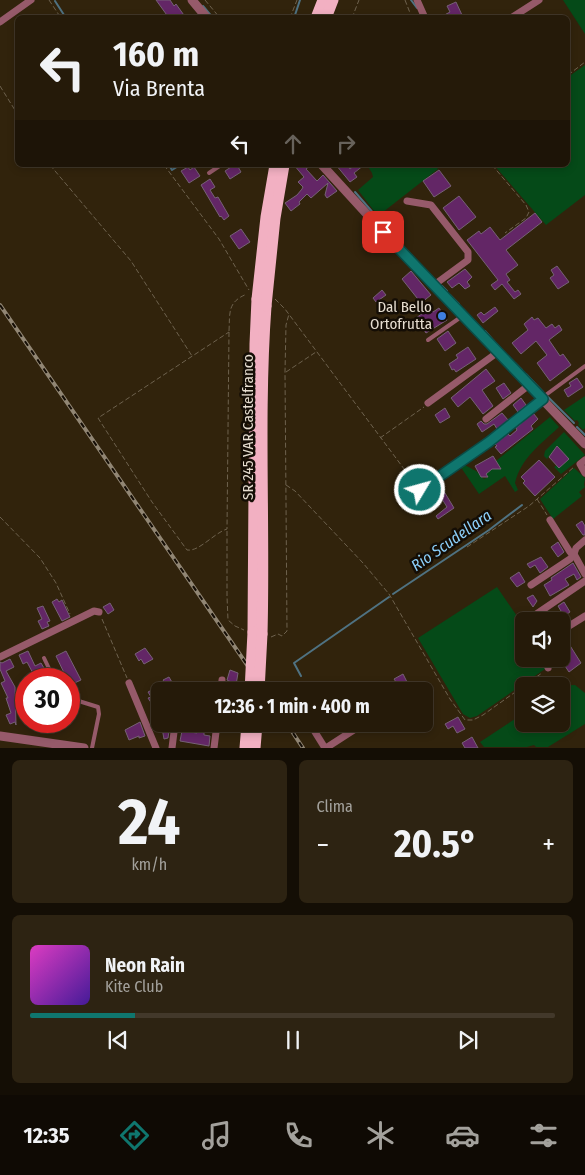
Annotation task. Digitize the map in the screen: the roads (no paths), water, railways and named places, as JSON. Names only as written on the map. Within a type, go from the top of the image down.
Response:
[{"type":"highway","points":[[317,15],[323,0]]},
{"type":"highway","points":[[327,15],[332,0]]},
{"type":"highway","name":"SR 245 VAR Castelfranco","points":[[262,302],[266,217],[275,167]]},
{"type":"highway","name":"SR 245 VAR Castelfranco","points":[[259,682],[255,344],[284,167]]},
{"type":"highway","name":"SR 245 VAR Castelfranco","points":[[251,682],[258,633]]},
{"type":"highway","points":[[245,748],[246,732]]},
{"type":"highway","points":[[255,748],[256,732]]},
{"type":"street","points":[[0,22],[31,0]]},
{"type":"street","points":[[192,0],[204,15]]},
{"type":"street","points":[[417,0],[424,15]]},
{"type":"street","points":[[516,15],[538,0]]},
{"type":"street","points":[[324,167],[585,444]]},
{"type":"street","points":[[407,201],[431,205],[468,252],[468,260],[434,285]]},
{"type":"street","points":[[428,403],[499,353]]},
{"type":"street","points":[[486,419],[529,385]]},
{"type":"street","points":[[420,490],[489,442],[542,398]]},
{"type":"street","points":[[582,462],[585,473]]},
{"type":"street","points":[[550,520],[570,552],[574,554],[585,574]]},
{"type":"street","points":[[531,585],[570,559],[576,548],[585,540]]},
{"type":"street","points":[[539,612],[585,581]]},
{"type":"street","points":[[0,657],[94,611],[99,612]]},
{"type":"street","points":[[570,625],[585,616]]},
{"type":"street","points":[[129,683],[156,748]]},
{"type":"street","points":[[172,748],[174,732]]},
{"type":"street","points":[[214,748],[216,732]]},
{"type":"street","points":[[315,732],[326,748],[351,732]]},
{"type":"street","points":[[0,736],[52,745],[84,748]]},
{"type":"lane","points":[[208,173],[218,167]]},
{"type":"lane","points":[[428,340],[463,315]]},
{"type":"lane","points":[[542,398],[585,366]]},
{"type":"lane","points":[[44,658],[49,668]]},
{"type":"lane","points":[[80,701],[97,705],[98,707],[99,714],[92,748]]},
{"type":"waterway","points":[[295,15],[300,0]]},
{"type":"waterway","points":[[411,0],[417,8]]},
{"type":"waterway","name":"Rio Scudellara","points":[[55,1],[64,15]]},
{"type":"waterway","points":[[203,6],[210,15]]},
{"type":"waterway","name":"Rio Scudellara","points":[[170,167],[172,170],[177,167]]},
{"type":"waterway","points":[[355,192],[375,215]]},
{"type":"waterway","points":[[442,286],[447,291]]},
{"type":"waterway","points":[[450,295],[459,304]]},
{"type":"waterway","points":[[463,309],[480,327]]},
{"type":"waterway","points":[[485,331],[500,348]]},
{"type":"waterway","points":[[515,363],[522,370]]},
{"type":"waterway","points":[[526,374],[543,392]]},
{"type":"waterway","points":[[548,397],[574,423]]},
{"type":"waterway","points":[[577,427],[585,435]]},
{"type":"waterway","name":"Rio Scudellara","points":[[393,594],[489,530],[522,505]]},
{"type":"waterway","name":"Rio Scudellara","points":[[301,676],[294,663],[389,597]]},
{"type":"railway","points":[[0,305],[259,682]]},
{"type":"railway","points":[[292,732],[303,748]]},
{"type":"place","name":"Dal Bello Ortofrutta","points":[[442,316]]}]
